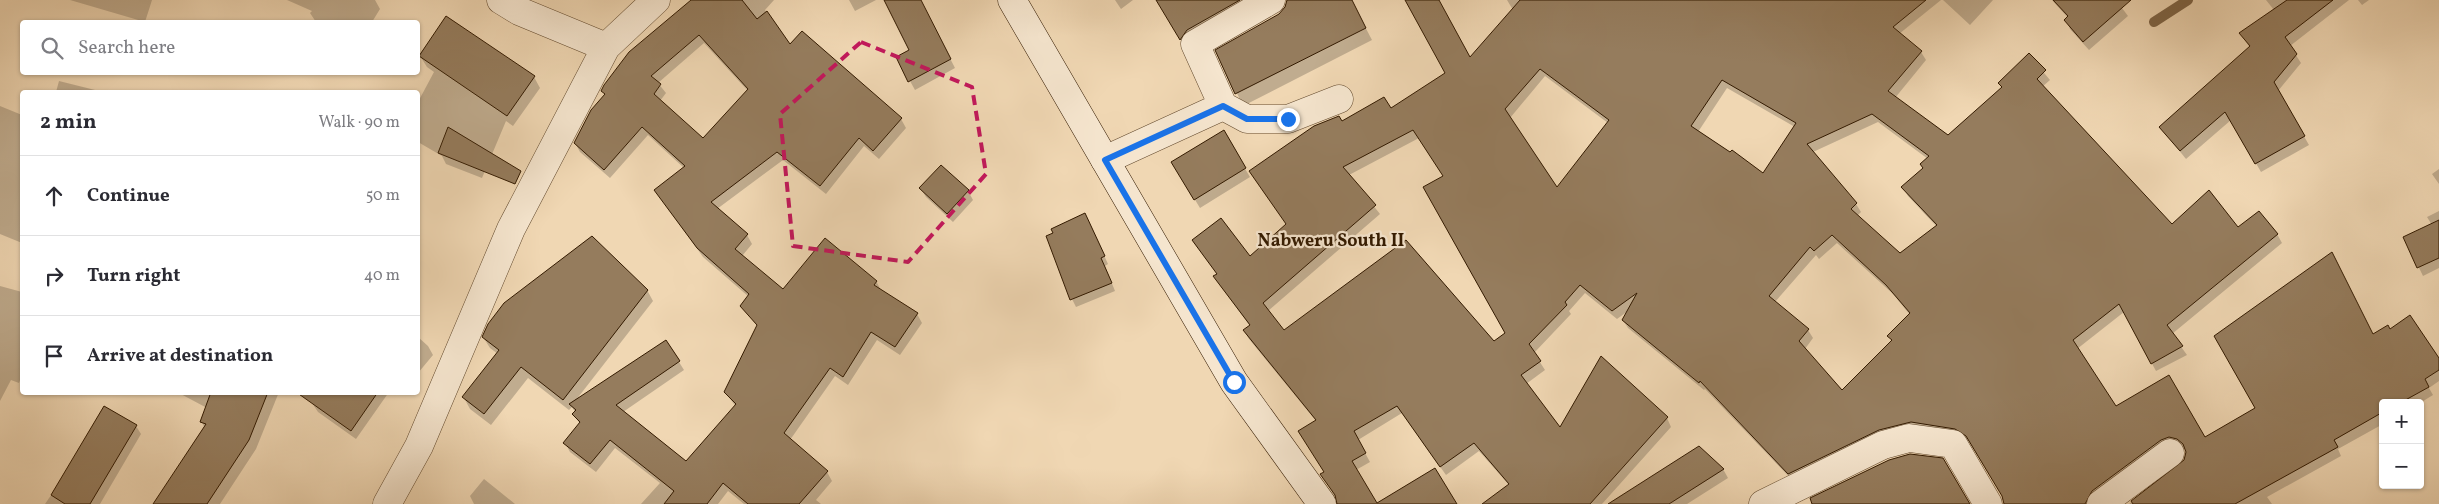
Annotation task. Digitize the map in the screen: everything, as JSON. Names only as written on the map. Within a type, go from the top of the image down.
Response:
[{"type":"street","points":[[502,0],[519,11],[606,47]]},
{"type":"street","points":[[387,504],[419,446],[511,229],[606,47],[656,0]]},
{"type":"street","points":[[1012,0],[1234,382],[1322,504]]},
{"type":"street","points":[[1271,0],[1195,44],[1223,106],[1247,119],[1288,119],[1338,99]]},
{"type":"street","points":[[1105,160],[1223,106]]},
{"type":"street","points":[[1763,504],[1882,445],[1908,438],[1953,444],[1988,504]]},
{"type":"street","points":[[2101,504],[2170,453]]},
{"type":"highlighted area","points":[[861,42],[972,87],[986,174],[908,262],[793,246],[780,114]]},
{"type":"building","points":[[691,0],[742,0],[757,19],[767,11],[790,44],[802,31],[902,118],[873,151],[859,138],[820,186],[777,152],[711,202],[748,234],[735,249],[783,289],[825,238],[877,281],[874,285],[918,313],[895,347],[871,332],[843,377],[830,368],[784,433],[828,471],[799,504],[748,504],[723,483],[707,504],[664,504],[674,491],[610,440],[590,464],[563,443],[580,422],[572,414],[576,410],[569,404],[666,340],[680,361],[616,405],[686,461],[736,404],[724,392],[757,325],[740,306],[749,294],[697,248],[654,190],[685,166],[642,127],[604,170],[574,143],[591,110],[605,94],[601,91],[604,85],[629,52]],"holes":[[[699,35],[748,89],[703,138],[654,94],[661,84],[651,76]]]},
{"type":"building","points":[[884,0],[921,0],[951,59],[908,82],[896,57],[909,50]]},
{"type":"building","points":[[1156,0],[1240,0],[1187,30],[1180,40]]},
{"type":"building","points":[[1287,0],[1352,0],[1366,28],[1235,94],[1215,50],[1279,14],[1285,7]]},
{"type":"building","points":[[1405,0],[1439,0],[1470,57],[1520,0],[1926,0],[1893,27],[1922,51],[1888,91],[1948,135],[2002,87],[1998,83],[2029,53],[2046,70],[2037,79],[2172,224],[2209,190],[2238,227],[2259,211],[2278,234],[2167,325],[2183,346],[2151,364],[2119,304],[2073,340],[2116,406],[2169,375],[2205,437],[2255,408],[2214,336],[2332,252],[2373,334],[2388,325],[2390,329],[2410,315],[2439,358],[2439,370],[2425,379],[2429,387],[2407,399],[2379,399],[2379,414],[2334,440],[2338,447],[2235,504],[2133,504],[2131,501],[2184,460],[2186,452],[2183,444],[2177,439],[2169,437],[2161,440],[2092,491],[2085,504],[2004,504],[2002,496],[1966,436],[1955,429],[1911,422],[1879,430],[1788,474],[1700,381],[1699,383],[1622,320],[1637,293],[1612,311],[1580,285],[1565,302],[1567,305],[1529,344],[1541,361],[1521,375],[1560,427],[1601,356],[1668,417],[1590,504],[1482,504],[1509,484],[1474,443],[1440,467],[1397,406],[1354,431],[1366,453],[1352,461],[1377,503],[1435,468],[1457,504],[1337,504],[1335,495],[1320,474],[1324,472],[1298,431],[1316,420],[1243,330],[1250,325],[1213,276],[1217,274],[1192,240],[1221,218],[1250,256],[1286,224],[1249,171],[1314,126],[1339,116],[1342,121],[1384,97],[1391,108],[1445,73]],"holes":[[[1540,69],[1609,120],[1557,187],[1505,109]],[[1722,80],[1796,123],[1763,173],[1732,150],[1730,152],[1691,126]],[[1872,114],[1929,156],[1920,164],[1923,168],[1901,187],[1937,225],[1900,253],[1851,209],[1857,203],[1807,144]],[[1413,130],[1443,176],[1423,187],[1505,333],[1494,341],[1406,240],[1284,330],[1263,303],[1376,205],[1343,167]],[[1832,235],[1886,285],[1910,313],[1887,336],[1892,340],[1842,390],[1799,341],[1809,329],[1769,296],[1810,247],[1814,251]]]},
{"type":"building","points":[[2053,0],[2131,0],[2083,42],[2064,20],[2068,16]]},
{"type":"building","points":[[2287,0],[2333,0],[2285,37],[2297,54],[2274,82],[2305,136],[2255,164],[2225,112],[2180,151],[2159,127],[2250,46],[2239,33]]},
{"type":"building","points":[[446,16],[535,76],[507,116],[420,57]]},
{"type":"building","points":[[448,127],[521,171],[515,184],[438,153]]},
{"type":"building","points":[[1224,130],[1246,168],[1194,200],[1171,162]]},
{"type":"building","points":[[941,165],[969,190],[947,214],[919,188]]},
{"type":"building","points":[[1085,213],[1105,256],[1101,258],[1112,283],[1070,300],[1046,236],[1053,233],[1051,229]]},
{"type":"building","points":[[2439,220],[2439,258],[2417,268],[2403,237]]},
{"type":"building","points":[[592,236],[648,290],[563,400],[521,367],[484,414],[462,397],[499,350],[482,337],[488,324],[504,303]]},
{"type":"building","points":[[210,395],[267,395],[249,440],[207,504],[153,504],[206,424],[200,422]]},
{"type":"building","points":[[300,395],[376,395],[351,431]]},
{"type":"building","points":[[104,406],[137,425],[90,504],[65,504],[51,495]]},
{"type":"building","points":[[1699,446],[1724,469],[1669,504],[1608,504]]},
{"type":"building","points":[[1910,454],[1943,458],[1970,504],[1812,504],[1810,498],[1889,460]]},
{"type":"waterway","points":[[2154,22],[2188,0]]},
{"type":"district","name":"Nabweru South II","points":[[1331,240]]},
{"type":"route","points":[[1234,382],[1105,160],[1223,106],[1247,119],[1288,119]]}]
